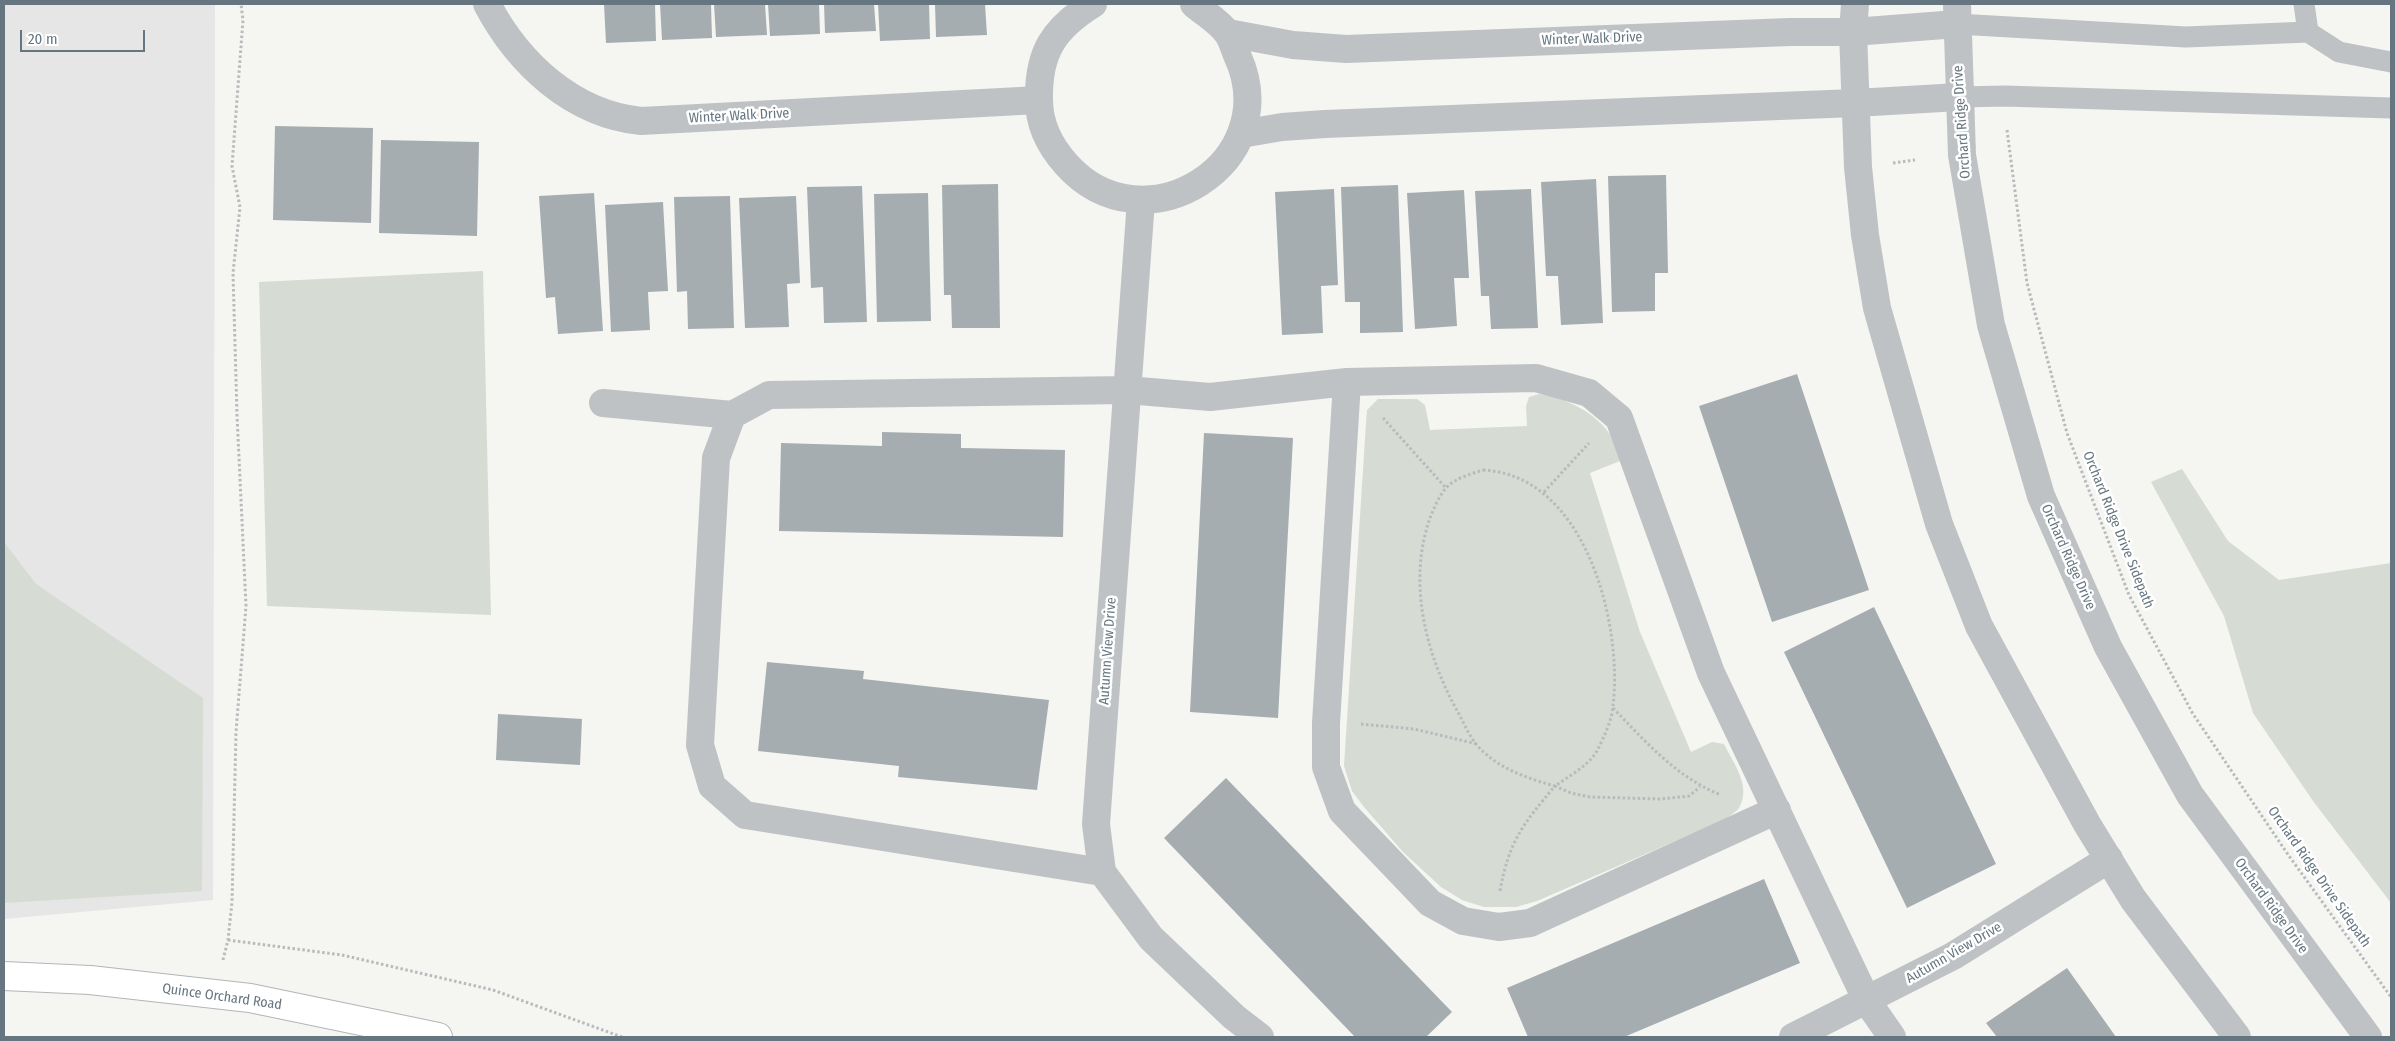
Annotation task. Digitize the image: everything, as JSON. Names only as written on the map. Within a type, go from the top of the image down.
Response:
[{"type":"main road","name":"Quince Orchard Road","points":[[4,976],[90,980],[250,998],[438,1037]]},
{"type":"street","name":"Winter Walk Drive","points":[[487,4],[502,30],[520,55],[573,99],[593,110],[618,119],[641,121],[1039,100]]},
{"type":"street","points":[[1093,4],[1075,15],[1055,36],[1043,58],[1039,77],[1039,114],[1052,148],[1080,179],[1115,197],[1141,200],[1155,200],[1194,188],[1227,160],[1241,134],[1248,109],[1246,74],[1228,33],[1194,4]]},
{"type":"street","points":[[1855,4],[1855,103],[1858,167],[1865,235],[1877,308],[1939,524],[1979,626],[2043,746],[2133,899],[2237,1037]]},
{"type":"street","name":"Winter Walk Drive","points":[[1228,33],[1292,45],[1346,49],[1790,32],[1854,32],[1957,14]]},
{"type":"street","name":"Orchard Ridge Drive","points":[[1957,14],[1962,155],[1991,325],[2041,496],[2108,647],[2190,795],[2368,1037]]},
{"type":"street","points":[[1241,134],[1282,127],[1325,124],[1855,103],[1959,97]]},
{"type":"street","name":"Autumn View Drive","points":[[1141,200],[1096,824],[1102,872],[1151,938],[1234,1018],[1260,1037]]},
{"type":"street","points":[[603,403],[732,415],[770,396],[1127,390],[1210,397],[1347,382],[1536,378],[1588,393],[1619,418],[1711,673],[1867,1001],[1892,1037]]},
{"type":"street","points":[[1347,382],[1326,723],[1326,767],[1342,811],[1430,903],[1463,921],[1499,927],[1530,923],[1777,810]]},
{"type":"street","points":[[732,415],[716,458],[700,745],[712,786],[745,815],[1102,872]]},
{"type":"street","name":"Autumn View Drive","points":[[1793,1037],[1953,956],[2109,859]]},
{"type":"lane","points":[[2304,4],[2308,32]]},
{"type":"lane","points":[[1957,14],[2186,37],[2308,32],[2339,52],[2391,62]]},
{"type":"lane","points":[[1959,97],[2005,96],[2391,108]]},
{"type":"path","points":[[214,994],[228,940],[232,902],[236,732],[246,606],[237,415],[233,273],[240,207],[232,166],[242,20],[241,4]]},
{"type":"path","name":"Orchard Ridge Drive Sidepath","points":[[2005,96],[2008,148],[2027,283],[2066,433],[2128,595],[2193,714],[2289,856],[2391,997]]},
{"type":"path","points":[[1888,163],[1915,160]]},
{"type":"path","points":[[1347,382],[1379,413],[1446,488]]},
{"type":"path","points":[[1544,492],[1585,447],[1619,418]]},
{"type":"path","points":[[1499,927],[1499,900],[1504,872],[1513,843],[1527,819],[1555,786],[1587,762],[1597,751],[1613,708],[1614,655],[1610,623],[1597,574],[1574,530],[1544,492],[1521,478],[1501,471],[1483,470],[1462,477],[1446,488],[1434,508],[1425,533],[1420,566],[1421,605],[1437,671],[1449,698],[1477,744],[1509,770],[1555,786],[1570,793],[1590,796],[1660,799],[1689,796],[1700,787]]},
{"type":"path","points":[[1613,708],[1680,774],[1700,787],[1725,797]]},
{"type":"path","points":[[1326,723],[1352,722],[1370,726],[1414,729],[1477,744]]},
{"type":"path","points":[[228,940],[342,955],[493,990],[622,1037]]},
{"type":"shaded area","points":[[4,4],[215,4],[213,900],[4,919]]},
{"type":"shaded area","points":[[483,271],[491,615],[267,606],[259,282]]},
{"type":"shaded area","points":[[1539,394],[1560,399],[1590,414],[1599,421],[1612,438],[1620,461],[1590,473],[1640,632],[1691,752],[1712,742],[1724,744],[1740,775],[1743,791],[1739,808],[1724,820],[1537,901],[1516,907],[1484,907],[1462,900],[1441,887],[1403,852],[1352,791],[1344,766],[1367,410],[1378,399],[1417,399],[1425,405],[1430,430],[1527,426],[1526,406],[1529,397]]},
{"type":"shaded area","points":[[2182,469],[2228,541],[2279,580],[2391,563],[2391,903],[2313,801],[2253,713],[2224,616],[2151,482]]},
{"type":"shaded area","points":[[4,542],[36,584],[203,698],[202,891],[4,903]]},
{"type":"building","points":[[604,4],[655,4],[656,41],[606,43]]},
{"type":"building","points":[[660,4],[711,4],[712,38],[662,40]]},
{"type":"building","points":[[714,4],[765,4],[767,35],[716,37]]},
{"type":"building","points":[[768,4],[819,4],[820,34],[770,36]]},
{"type":"building","points":[[824,4],[874,4],[876,31],[825,33]]},
{"type":"building","points":[[878,4],[929,4],[930,39],[880,41]]},
{"type":"building","points":[[935,4],[985,4],[987,35],[936,37]]},
{"type":"building","points":[[275,126],[373,128],[371,223],[273,220]]},
{"type":"building","points":[[381,140],[479,142],[477,236],[379,233]]},
{"type":"building","points":[[1666,175],[1668,273],[1655,273],[1655,311],[1612,312],[1608,176]]},
{"type":"building","points":[[1596,179],[1603,323],[1561,325],[1558,276],[1546,276],[1541,182]]},
{"type":"building","points":[[998,184],[1000,328],[952,328],[951,295],[944,295],[942,185]]},
{"type":"building","points":[[1398,185],[1403,332],[1360,333],[1360,302],[1345,302],[1341,187]]},
{"type":"building","points":[[862,186],[867,322],[824,323],[823,287],[811,288],[807,187]]},
{"type":"building","points":[[1334,189],[1338,285],[1321,286],[1323,333],[1282,335],[1275,192]]},
{"type":"building","points":[[1531,189],[1538,328],[1491,329],[1489,296],[1481,296],[1475,191]]},
{"type":"building","points":[[1464,190],[1469,278],[1454,278],[1457,326],[1415,329],[1407,193]]},
{"type":"building","points":[[594,193],[603,331],[558,334],[555,297],[546,298],[539,196]]},
{"type":"building","points":[[928,193],[931,321],[877,322],[874,194]]},
{"type":"building","points":[[730,196],[734,328],[688,329],[687,291],[677,292],[674,197]]},
{"type":"building","points":[[796,196],[800,283],[787,284],[789,327],[745,328],[739,198]]},
{"type":"building","points":[[663,202],[668,291],[648,292],[650,330],[611,332],[605,205]]},
{"type":"building","points":[[1797,374],[1869,590],[1772,622],[1699,406]]},
{"type":"building","points":[[882,432],[961,434],[961,448],[1065,450],[1063,537],[779,531],[781,443],[882,446]]},
{"type":"building","points":[[1204,433],[1293,438],[1278,718],[1190,712]]},
{"type":"building","points":[[1874,607],[1996,864],[1907,908],[1784,652]]},
{"type":"building","points":[[767,662],[864,671],[863,679],[1049,700],[1037,790],[898,777],[899,766],[758,751]]},
{"type":"building","points":[[498,714],[582,719],[580,765],[496,760]]},
{"type":"building","points":[[1226,778],[1452,1012],[1426,1037],[1355,1037],[1164,838]]},
{"type":"building","points":[[1764,879],[1800,963],[1624,1037],[1528,1037],[1507,988]]},
{"type":"building","points":[[2067,968],[2116,1037],[1997,1037],[1986,1023]]}]
